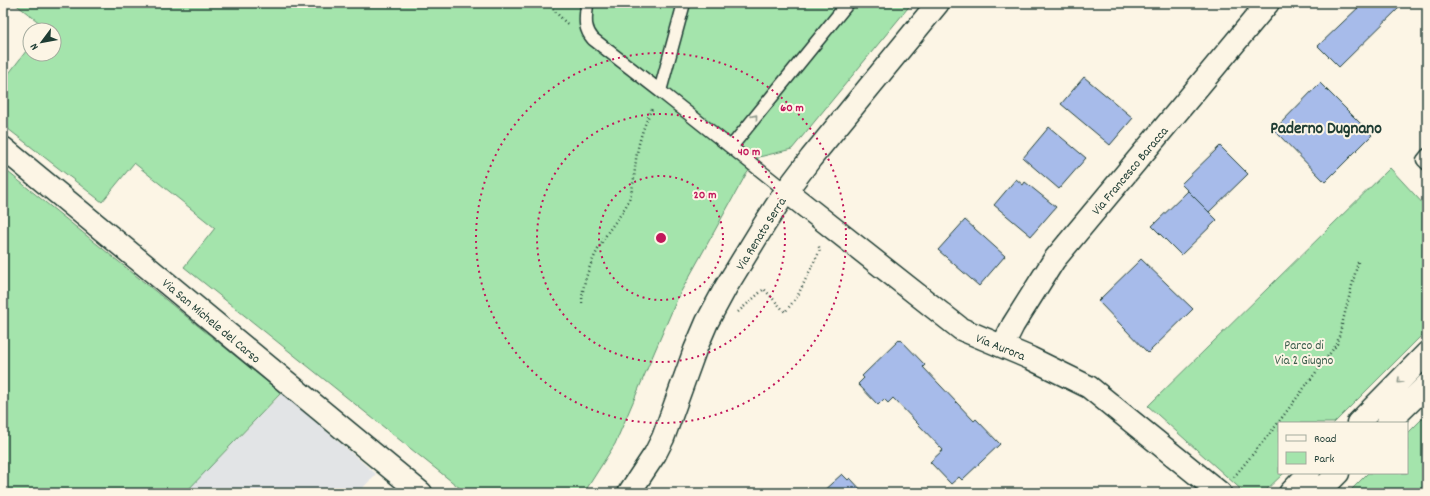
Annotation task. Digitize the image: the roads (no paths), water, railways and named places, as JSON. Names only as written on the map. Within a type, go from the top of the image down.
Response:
[{"type":"street","name":"Via Renato Serra","points":[[629,493],[655,454],[663,438],[695,350],[707,322],[726,287],[786,191],[811,158],[938,3]]},
{"type":"street","name":"Via Francesco Baracca","points":[[1003,345],[1015,321],[1054,260],[1268,3]]},
{"type":"street","name":"Via San Michele del Carso","points":[[3,148],[421,493]]},
{"type":"street","name":"Via Aurora","points":[[786,191],[961,329],[1003,345],[1089,388],[1226,487]]},
{"type":"street","points":[[1359,422],[1427,353]]},
{"type":"street","points":[[1389,422],[1427,385]]},
{"type":"street","points":[[1290,493],[1308,474]]},
{"type":"street","points":[[1318,493],[1337,474]]},
{"type":"lane","points":[[587,3],[587,32],[593,40],[786,191]]},
{"type":"lane","points":[[660,91],[684,3]]},
{"type":"lane","points":[[731,147],[848,3]]},
{"type":"lane","points":[[1427,155],[1423,160],[1427,164]]},
{"type":"district","name":"Paderno Dugnano","points":[[1326,127]]},
{"type":"park label","name":"Parco di Via 2 Giugno","points":[[1304,352]]}]
